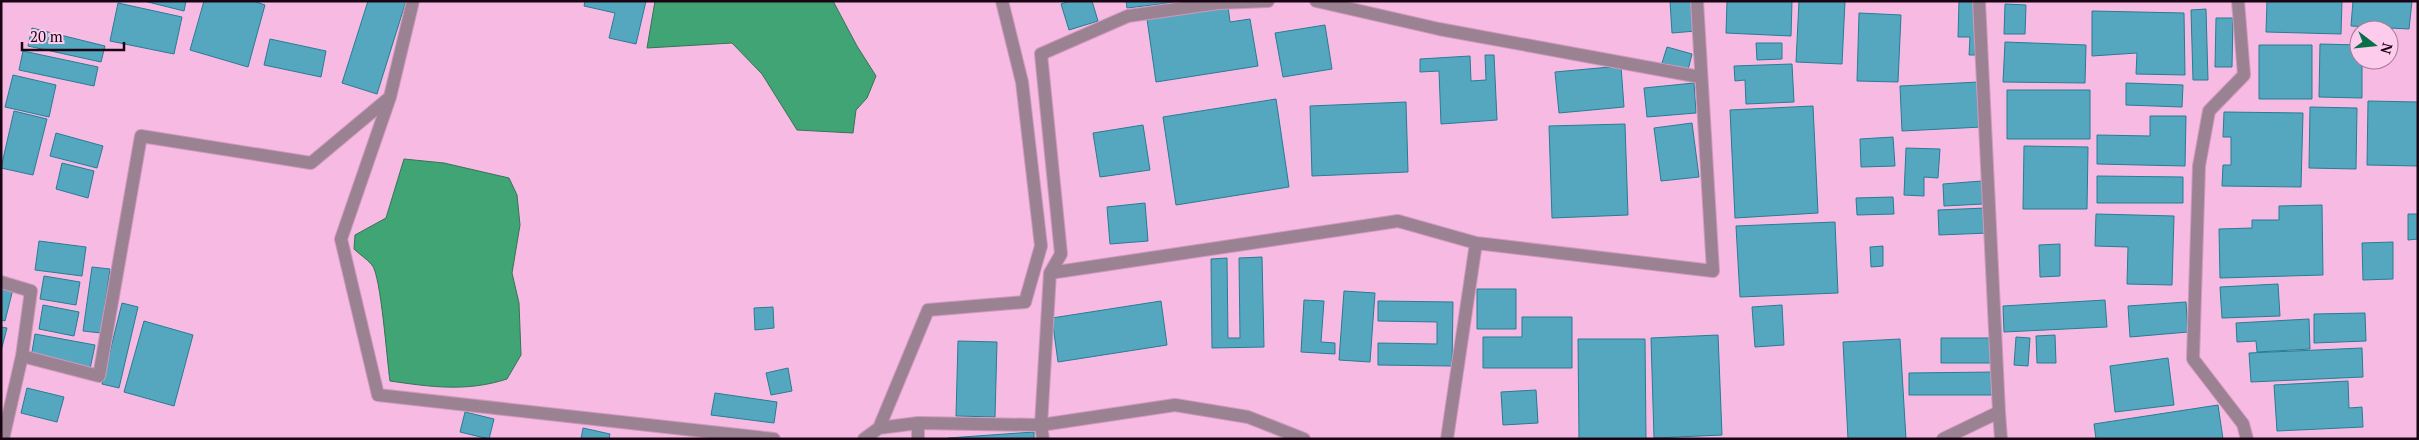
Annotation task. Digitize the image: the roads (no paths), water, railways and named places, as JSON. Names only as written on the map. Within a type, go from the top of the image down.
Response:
[{"type":"street","points":[[413,1],[390,97],[341,239],[378,395],[774,439]]},
{"type":"street","points":[[864,439],[878,428],[928,310],[1025,302],[1042,246],[1022,82],[1002,1]]},
{"type":"street","points":[[1043,439],[1041,425],[1050,273],[1061,254],[1041,54],[1128,16],[1218,3],[1268,1]]},
{"type":"street","points":[[1316,1],[1439,29],[1700,77]]},
{"type":"street","points":[[1050,273],[1398,221],[1476,243],[1713,271],[1700,77],[1697,1]]},
{"type":"street","points":[[1979,1],[2001,439]]},
{"type":"street","points":[[2229,1],[2238,1],[2244,75],[2209,111],[2199,166],[2193,359],[2243,424],[2247,439]]},
{"type":"street","points":[[22,356],[99,376],[141,136],[311,163],[390,97]]},
{"type":"street","points":[[1447,439],[1476,243]]},
{"type":"street","points":[[1,282],[31,292],[22,356],[4,439]]},
{"type":"street","points":[[878,428],[918,423],[1041,425],[1175,405],[1248,417],[1304,439]]},
{"type":"street","points":[[1943,439],[1999,412]]},
{"type":"street","points":[[918,423],[918,439]]}]
